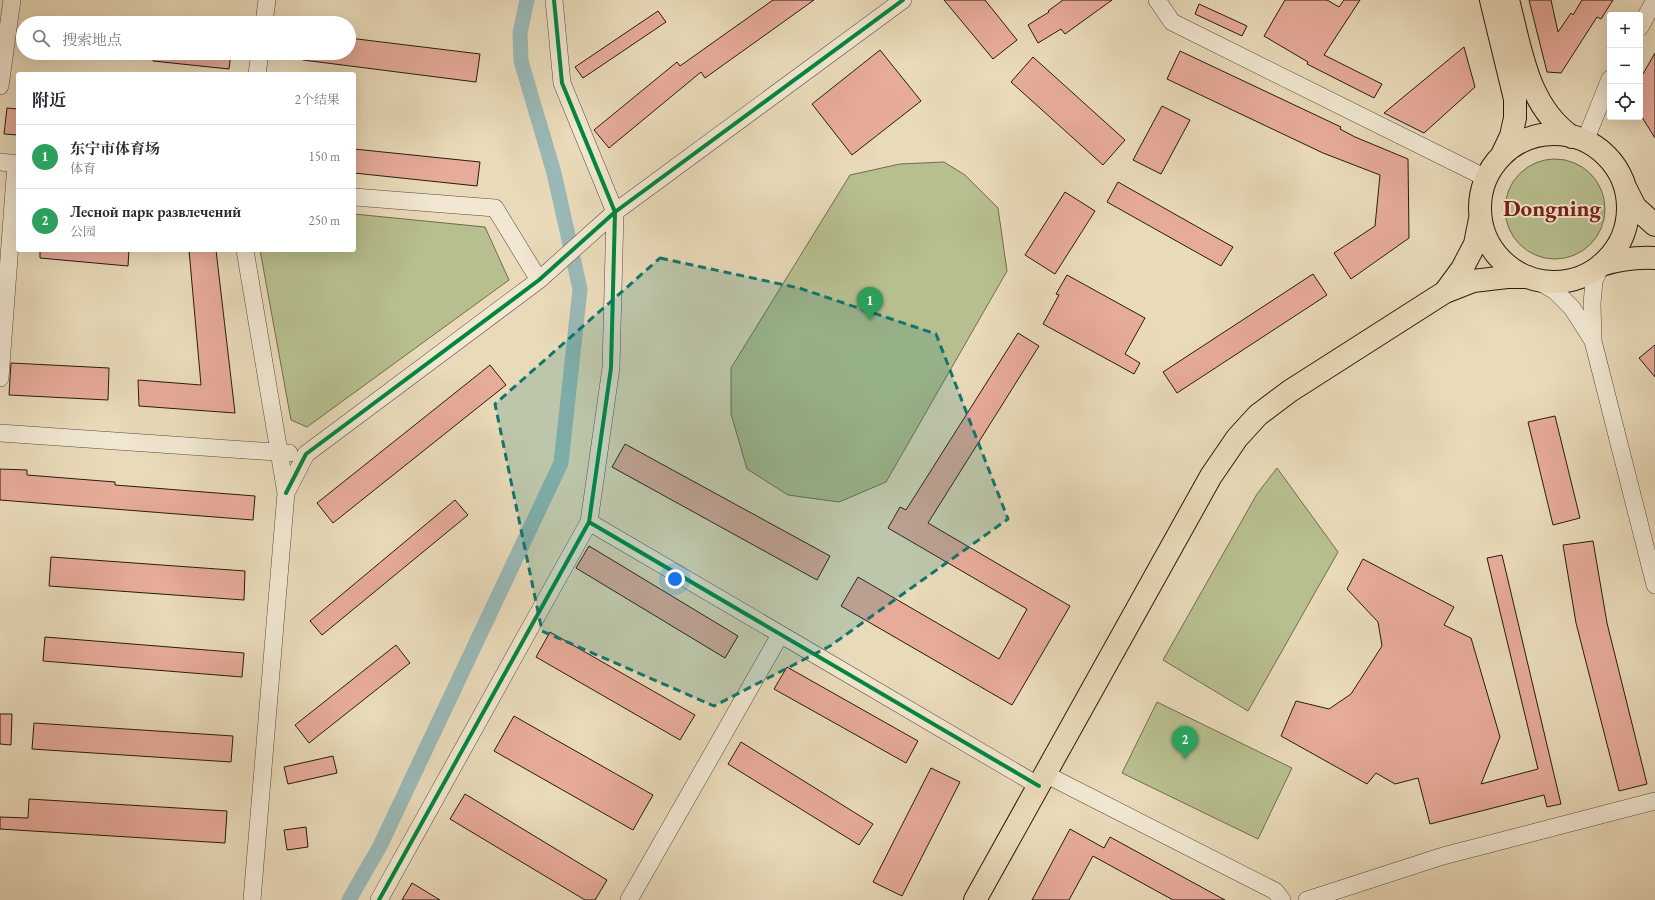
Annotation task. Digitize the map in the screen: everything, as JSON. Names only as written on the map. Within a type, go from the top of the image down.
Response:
[{"type":"highway","points":[[1445,292],[1462,269],[1475,244],[1480,218],[1480,194],[1488,173],[1502,155],[1510,136],[1515,118],[1515,99],[1491,0]]},
{"type":"highway","points":[[1508,0],[1529,80],[1548,116],[1561,129],[1603,152],[1617,168],[1625,188],[1636,207],[1655,225]]},
{"type":"highway","points":[[1502,155],[1521,142],[1543,135],[1564,135],[1578,139]]},
{"type":"highway","points":[[1601,266],[1616,250],[1625,230],[1628,209],[1625,188]]},
{"type":"highway","points":[[1480,218],[1486,239],[1499,258],[1517,273],[1534,279]]},
{"type":"highway","points":[[975,900],[1211,476],[1237,438],[1258,415],[1290,391],[1445,292],[1473,281],[1507,278],[1561,282],[1583,276],[1601,266],[1618,260],[1635,257],[1655,258]]},
{"type":"street","points":[[0,86],[12,0]]},
{"type":"street","points":[[265,16],[267,0]]},
{"type":"street","points":[[379,900],[588,522],[610,368],[615,212],[562,83],[554,0]]},
{"type":"street","points":[[286,493],[306,454],[542,277],[615,212],[903,0]]},
{"type":"street","points":[[1157,0],[1172,22],[1486,178]]},
{"type":"street","points":[[1643,22],[1655,0]]},
{"type":"street","points":[[257,72],[259,60]]},
{"type":"street","points":[[1578,139],[1607,84]]},
{"type":"street","points":[[0,378],[11,163]]},
{"type":"street","points":[[356,197],[495,208],[542,277]]},
{"type":"street","points":[[245,252],[286,493],[252,900]]},
{"type":"street","points":[[1601,266],[1594,281],[1592,304],[1593,341],[1655,585]]},
{"type":"street","points":[[1534,279],[1555,291],[1572,308],[1593,341]]},
{"type":"street","points":[[0,434],[306,454]]},
{"type":"street","points":[[588,522],[780,635],[1042,780],[1275,891],[1282,900]]},
{"type":"street","points":[[628,900],[780,635]]},
{"type":"street","points":[[1307,900],[1443,856],[1655,801]]},
{"type":"highlighted area","points":[[660,258],[799,288],[936,334],[1008,519],[830,646],[714,706],[542,631],[495,404]]},
{"type":"green space","points":[[1555,159],[1565,160],[1583,167],[1597,181],[1604,199],[1604,219],[1597,237],[1583,251],[1565,258],[1555,259],[1545,258],[1527,251],[1513,237],[1506,219],[1505,209],[1506,199],[1513,181],[1527,167],[1545,160]]},
{"type":"green space","points":[[944,162],[965,175],[998,208],[1007,271],[886,482],[839,502],[788,495],[747,469],[731,414],[731,368],[850,175],[900,164]]},
{"type":"green space","points":[[356,214],[485,227],[509,280],[307,427],[291,420],[260,252],[356,252]]},
{"type":"green space","points":[[1277,468],[1338,552],[1248,711],[1163,660],[1257,494]]},
{"type":"green space","points":[[1157,702],[1292,768],[1258,839],[1122,773]]},
{"type":"building","points":[[773,0],[814,0],[705,78],[701,72],[609,148],[594,130],[677,62],[680,66]]},
{"type":"building","points":[[944,0],[985,0],[1017,40],[993,59]]},
{"type":"building","points":[[1063,0],[1112,0],[1065,34],[1061,29],[1038,43],[1028,25],[1049,12],[1048,11]]},
{"type":"building","points":[[1285,0],[1327,0],[1339,7],[1344,0],[1360,0],[1324,55],[1382,84],[1374,98],[1307,64],[1308,62],[1264,36]]},
{"type":"building","points":[[1529,0],[1551,0],[1558,32],[1571,13],[1573,15],[1582,0],[1613,0],[1601,19],[1597,17],[1561,73],[1547,72]]},
{"type":"building","points":[[1199,4],[1247,26],[1242,36],[1195,14]]},
{"type":"building","points":[[658,11],[666,22],[583,78],[575,67]]},
{"type":"building","points":[[356,39],[480,54],[476,82],[303,60],[356,60]]},
{"type":"building","points":[[1464,47],[1475,87],[1424,133],[1384,113]]},
{"type":"building","points":[[880,50],[921,101],[852,155],[812,104]]},
{"type":"building","points":[[1180,51],[1341,127],[1340,129],[1355,137],[1408,159],[1409,238],[1351,279],[1334,253],[1375,226],[1380,175],[1323,153],[1167,79]]},
{"type":"building","points":[[1655,53],[1655,138],[1643,119],[1643,74]]},
{"type":"building","points":[[1033,57],[1125,140],[1103,165],[1011,82]]},
{"type":"building","points":[[153,60],[230,60],[229,69]]},
{"type":"building","points":[[1162,106],[1190,120],[1161,174],[1133,160]]},
{"type":"building","points":[[7,108],[16,109],[16,135],[4,134]]},
{"type":"building","points":[[356,149],[480,162],[477,186],[356,173]]},
{"type":"building","points":[[1118,182],[1233,247],[1221,266],[1107,202]]},
{"type":"building","points":[[1065,192],[1095,211],[1055,274],[1025,255]]},
{"type":"building","points":[[40,252],[129,252],[128,266],[40,258]]},
{"type":"building","points":[[189,252],[216,252],[235,413],[139,406],[138,380],[201,385]]},
{"type":"building","points":[[1313,274],[1327,295],[1177,393],[1163,372]]},
{"type":"building","points":[[1067,275],[1145,318],[1125,354],[1140,363],[1134,374],[1043,324],[1059,295],[1056,294]]},
{"type":"building","points":[[1018,333],[1039,346],[928,523],[1070,606],[1012,705],[841,606],[858,577],[999,659],[1027,609],[888,528],[900,507],[906,510]]},
{"type":"building","points":[[1655,345],[1655,377],[1639,358]]},
{"type":"building","points":[[11,363],[109,368],[108,400],[9,395]]},
{"type":"building","points":[[490,365],[506,385],[333,523],[317,503]]},
{"type":"building","points":[[1555,416],[1580,518],[1553,525],[1528,422]]},
{"type":"building","points":[[625,444],[830,556],[817,580],[612,467]]},
{"type":"building","points":[[0,469],[27,470],[27,475],[115,482],[115,485],[255,496],[253,520],[0,500]]},
{"type":"building","points":[[455,500],[468,515],[322,635],[310,621]]},
{"type":"building","points":[[1593,541],[1607,623],[1647,784],[1619,791],[1576,623],[1563,545]]},
{"type":"building","points":[[589,546],[738,636],[725,658],[576,568]]},
{"type":"building","points":[[1502,555],[1561,804],[1547,807],[1544,795],[1430,824],[1418,778],[1395,784],[1376,773],[1367,784],[1281,736],[1296,701],[1329,709],[1351,694],[1382,646],[1378,622],[1347,589],[1363,559],[1454,607],[1444,625],[1471,638],[1500,737],[1481,784],[1538,769],[1487,558]]},
{"type":"building","points":[[51,557],[245,571],[244,600],[49,586]]},
{"type":"building","points":[[550,632],[695,715],[680,740],[536,657]]},
{"type":"building","points":[[45,637],[244,653],[242,677],[43,661]]},
{"type":"building","points":[[396,645],[410,663],[309,743],[295,725]]},
{"type":"building","points":[[787,667],[918,741],[906,763],[774,689]]},
{"type":"building","points":[[0,714],[12,714],[11,745],[0,744]]},
{"type":"building","points":[[514,716],[653,795],[633,830],[494,751]]},
{"type":"building","points":[[34,723],[233,736],[231,762],[32,749]]},
{"type":"building","points":[[741,742],[873,824],[859,845],[728,764]]},
{"type":"building","points":[[333,756],[337,773],[288,784],[284,767]]},
{"type":"building","points":[[931,768],[960,782],[902,896],[873,882]]},
{"type":"building","points":[[465,794],[607,880],[595,900],[585,900],[450,819]]},
{"type":"building","points":[[29,799],[227,811],[225,843],[0,829],[0,817],[28,818]]},
{"type":"building","points":[[306,827],[308,847],[287,850],[284,830]]},
{"type":"building","points":[[1070,829],[1104,848],[1110,837],[1225,900],[1173,900],[1093,856],[1069,900],[1032,900]]},
{"type":"building","points":[[412,883],[440,900],[402,900]]},
{"type":"waterway","points":[[349,900],[380,846],[561,463],[580,289],[554,173],[521,61],[520,33],[527,0]]},
{"type":"cycle path","points":[[379,900],[589,522],[611,368],[615,212],[562,83],[554,0]]},
{"type":"cycle path","points":[[286,493],[306,454],[539,280],[615,212],[903,0]]},
{"type":"cycle path","points":[[589,522],[1039,786]]},
{"type":"place","name":"东宁市体育场","points":[[870,320]]},
{"type":"place","name":"Лесной парк развлечений","points":[[1185,759]]},
{"type":"district","name":"Dongning","points":[[1552,208]]}]
